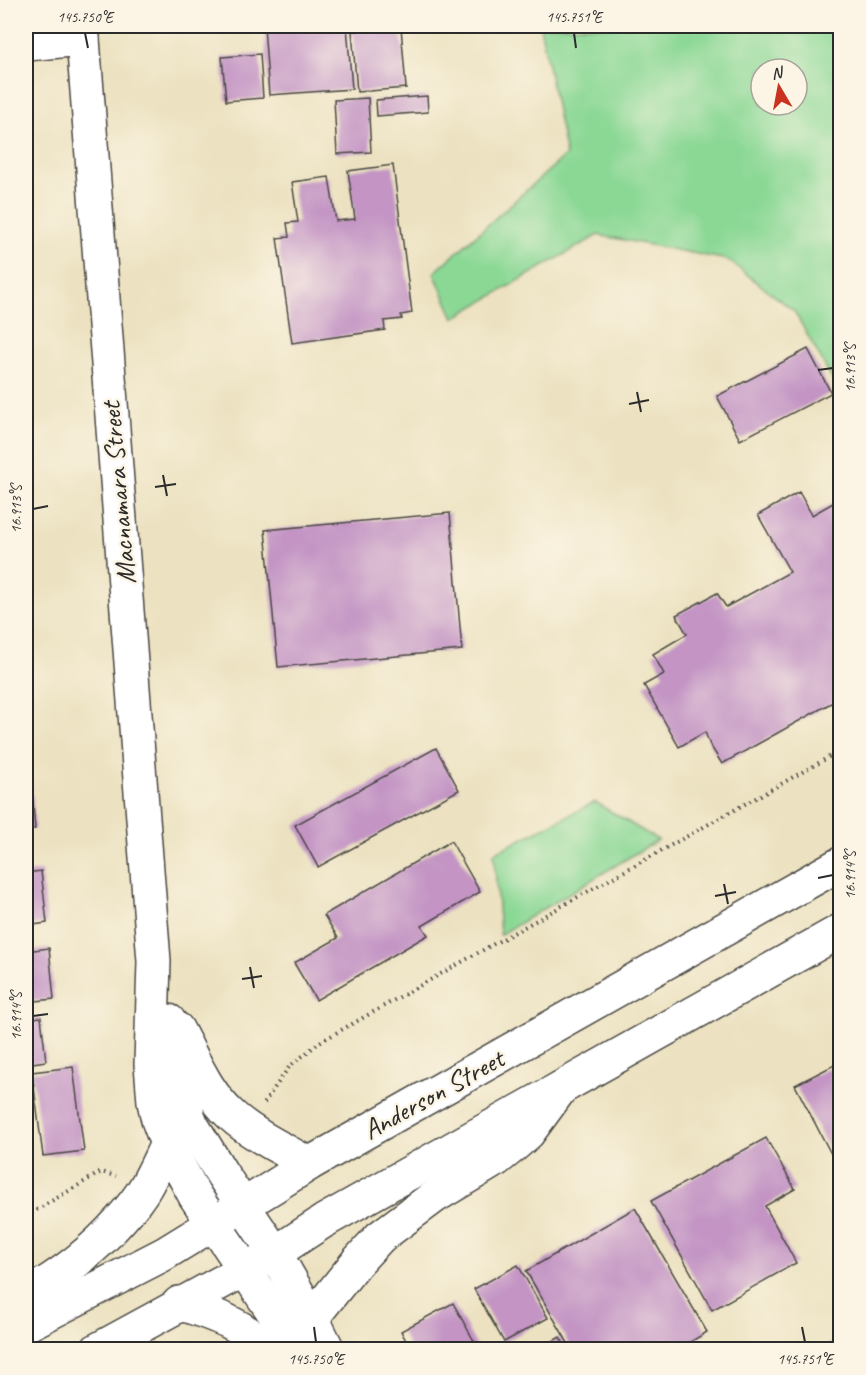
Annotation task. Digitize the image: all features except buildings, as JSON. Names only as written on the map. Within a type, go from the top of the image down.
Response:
[{"type":"street","points":[[26,44],[82,32]]},
{"type":"street","name":"Macnamara Street","points":[[82,32],[154,961],[152,1084],[158,1120],[167,1144],[195,1196],[299,1350]]},
{"type":"street","name":"Anderson Street","points":[[26,1325],[164,1254],[309,1164],[840,864]]},
{"type":"street","name":"Anderson Street","points":[[97,1350],[275,1253],[324,1221],[840,931]]},
{"type":"street","name":"Macnamara Street","points":[[154,961],[169,1015],[174,1066],[181,1098],[192,1125],[275,1253],[328,1350]]},
{"type":"street","points":[[169,1015],[210,1089],[231,1114],[249,1129],[309,1164]]},
{"type":"street","points":[[312,1318],[380,1237],[435,1196],[497,1159],[512,1147],[528,1133],[561,1088]]},
{"type":"street","points":[[26,1295],[69,1269],[108,1233],[145,1188],[167,1144]]},
{"type":"street","points":[[180,1304],[218,1316],[243,1328],[269,1350]]},
{"type":"path","points":[[249,1129],[256,1114],[289,1067],[321,1042],[840,751]]},
{"type":"green space","points":[[540,26],[840,26],[840,393],[794,311],[728,260],[598,235],[454,318],[434,273],[566,155]]},
{"type":"green space","points":[[595,802],[658,840],[500,935],[494,853]]}]
